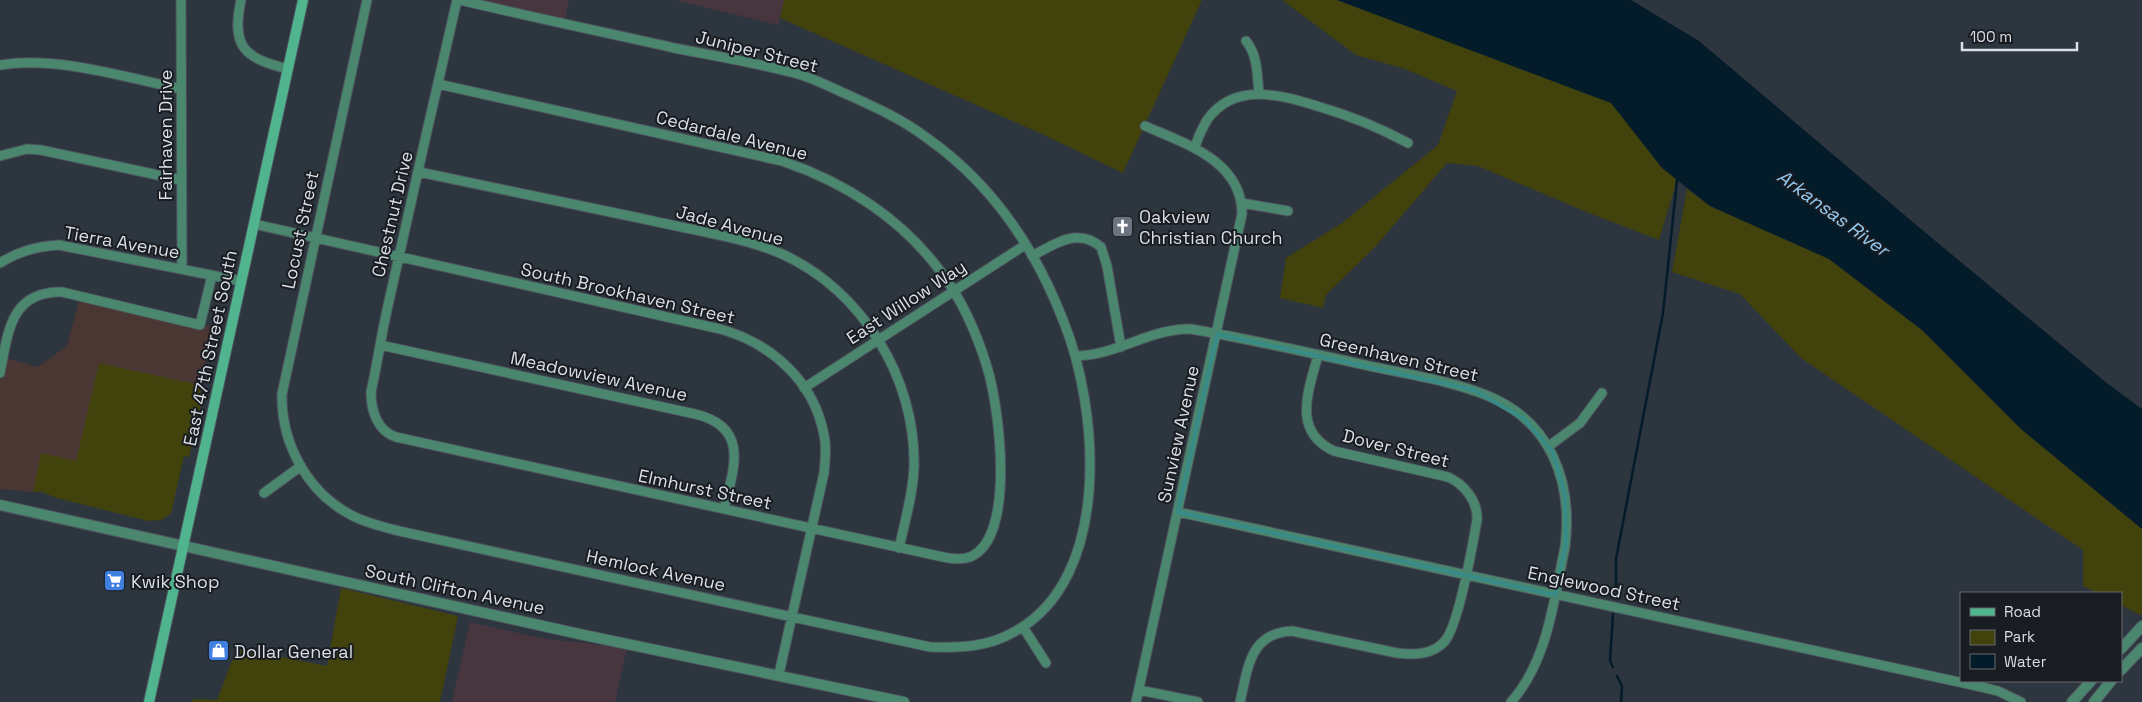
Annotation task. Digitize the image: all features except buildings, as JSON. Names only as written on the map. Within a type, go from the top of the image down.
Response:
[{"type":"main road","name":"East 47th Street South","points":[[149,702],[303,0]]},
{"type":"street","name":"Fairhaven Drive","points":[[181,0],[182,269]]},
{"type":"street","points":[[241,0],[236,27],[242,44],[255,59],[288,69]]},
{"type":"street","name":"Locust Street","points":[[301,466],[285,430],[282,394],[367,0]]},
{"type":"street","name":"Chestnut Drive","points":[[386,432],[378,422],[370,403],[371,392],[418,172],[458,0]]},
{"type":"street","name":"Juniper Street","points":[[458,0],[796,74],[833,87],[904,122],[946,151],[990,194],[1032,256],[1064,321],[1076,356],[1086,408],[1088,496],[1082,536],[1071,568],[1057,594],[1037,616],[1023,627]]},
{"type":"street","points":[[1246,41],[1251,47],[1254,56],[1259,93]]},
{"type":"street","points":[[0,65],[30,62],[63,64],[181,89]]},
{"type":"street","name":"Cedardale Avenue","points":[[438,84],[759,155],[805,169],[857,195],[894,222],[927,255],[954,291],[980,347],[996,403],[1001,454],[996,515]]},
{"type":"street","points":[[1195,148],[1196,140],[1204,125],[1218,109],[1237,97],[1259,93],[1286,96],[1354,118],[1408,143]]},
{"type":"street","name":"Sunview Avenue","points":[[1136,702],[1242,214],[1242,203],[1237,185],[1220,166],[1195,148],[1145,126]]},
{"type":"street","points":[[0,156],[27,149],[41,150],[181,180]]},
{"type":"street","name":"Jade Avenue","points":[[418,172],[583,206],[769,249],[805,266],[834,288],[864,320],[878,340],[900,384],[908,407],[912,436],[912,486],[899,548]]},
{"type":"street","points":[[1242,203],[1288,211]]},
{"type":"street","name":"South Brookhaven Street","points":[[254,224],[732,332],[773,353],[788,366],[804,388],[820,419],[825,441],[824,474],[779,674]]},
{"type":"street","points":[[1032,256],[1069,237],[1090,240],[1101,248],[1108,266],[1121,346]]},
{"type":"street","name":"Tierra Avenue","points":[[0,263],[36,247],[59,245],[241,281]]},
{"type":"street","name":"East Willow Way","points":[[804,388],[1025,245]]},
{"type":"street","points":[[0,373],[11,323],[21,307],[35,296],[62,292],[200,325],[212,275]]},
{"type":"street","name":"Greenhaven Street","points":[[1076,356],[1121,346],[1172,330],[1191,329],[1318,354],[1456,386],[1488,396],[1524,419],[1549,446],[1562,476],[1567,514],[1566,547],[1537,661],[1522,688],[1511,702]]},
{"type":"street","name":"Meadowview Avenue","points":[[380,345],[698,414],[717,421],[728,433],[734,449],[733,469],[724,509]]},
{"type":"street","name":"Dover Street","points":[[1240,702],[1254,650],[1264,640],[1276,633],[1292,631],[1404,654],[1421,654],[1436,648],[1450,635],[1454,626],[1478,513],[1472,499],[1460,484],[1448,477],[1334,451],[1326,447],[1309,428],[1306,407],[1318,354]]},
{"type":"street","points":[[1549,446],[1580,423],[1602,393]]},
{"type":"street","name":"Elmhurst Street","points":[[386,432],[396,437],[811,530],[952,558],[970,557],[981,548],[989,538],[996,515]]},
{"type":"street","points":[[264,493],[301,466]]},
{"type":"street","name":"Hemlock Avenue","points":[[301,466],[316,486],[334,504],[351,515],[377,525],[930,647],[963,647],[984,644],[1023,627]]},
{"type":"street","name":"South Clifton Avenue","points":[[0,506],[579,634],[779,674],[904,702]]},
{"type":"street","name":"Englewood Street","points":[[1178,512],[1977,686],[1998,691],[2021,702]]},
{"type":"street","points":[[2122,648],[2142,626]]},
{"type":"street","points":[[1023,627],[1046,663]]},
{"type":"street","points":[[2122,669],[2142,648]]},
{"type":"street","points":[[2072,702],[2090,682]]},
{"type":"street","points":[[2094,702],[2110,682]]},
{"type":"street","points":[[1139,690],[1198,702]]},
{"type":"highlighted area","points":[[1217,334],[1474,390],[1524,419],[1553,452],[1565,495],[1566,544],[1555,595],[1178,512]]},
{"type":"shaded area","points":[[460,0],[569,0],[564,24]]},
{"type":"shaded area","points":[[675,0],[784,0],[778,25]]},
{"type":"shaded area","points":[[80,296],[213,327],[200,385],[99,363],[76,462],[42,453],[33,492],[0,489],[0,380],[5,358],[38,367],[67,346]]},
{"type":"shaded area","points":[[470,622],[540,638],[627,648],[615,702],[452,702]]},
{"type":"green space","points":[[784,0],[1202,0],[1123,173],[1044,135],[780,18]]},
{"type":"green space","points":[[1282,0],[1337,0],[1611,103],[1677,180],[1659,240],[1584,211],[1478,166],[1447,163],[1376,246],[1326,295],[1323,308],[1280,298],[1286,258],[1342,223],[1438,145],[1457,91],[1405,69],[1356,55]]},
{"type":"green space","points":[[1687,189],[1710,206],[1829,259],[1922,330],[2021,429],[2142,529],[2142,613],[2140,615],[2122,606],[2122,592],[2095,592],[2083,586],[2083,550],[1801,358],[1740,294],[1672,272]]},
{"type":"green space","points":[[99,363],[200,385],[202,401],[189,457],[184,456],[171,514],[161,520],[148,521],[57,498],[42,492],[33,492],[41,453],[76,461]]},
{"type":"green space","points":[[341,588],[458,616],[440,702],[191,702],[194,699],[217,700],[237,648],[327,666]]},
{"type":"water","name":"Arkansas River","points":[[1337,0],[1631,0],[1699,41],[1921,229],[2108,384],[2142,409],[2142,529],[2021,429],[1922,330],[1829,259],[1710,206],[1662,168],[1611,103]]},
{"type":"waterway","points":[[1616,590],[1616,559],[1663,313],[1677,180]]},
{"type":"waterway","points":[[1613,614],[1610,661],[1613,667]]},
{"type":"waterway","points":[[1617,676],[1622,686],[1621,702]]},
{"type":"place","name":"Oakview Christian Church","points":[[1123,226]]},
{"type":"place","name":"Kwik Shop","points":[[115,581]]},
{"type":"place","name":"Dollar General","points":[[218,651]]}]
